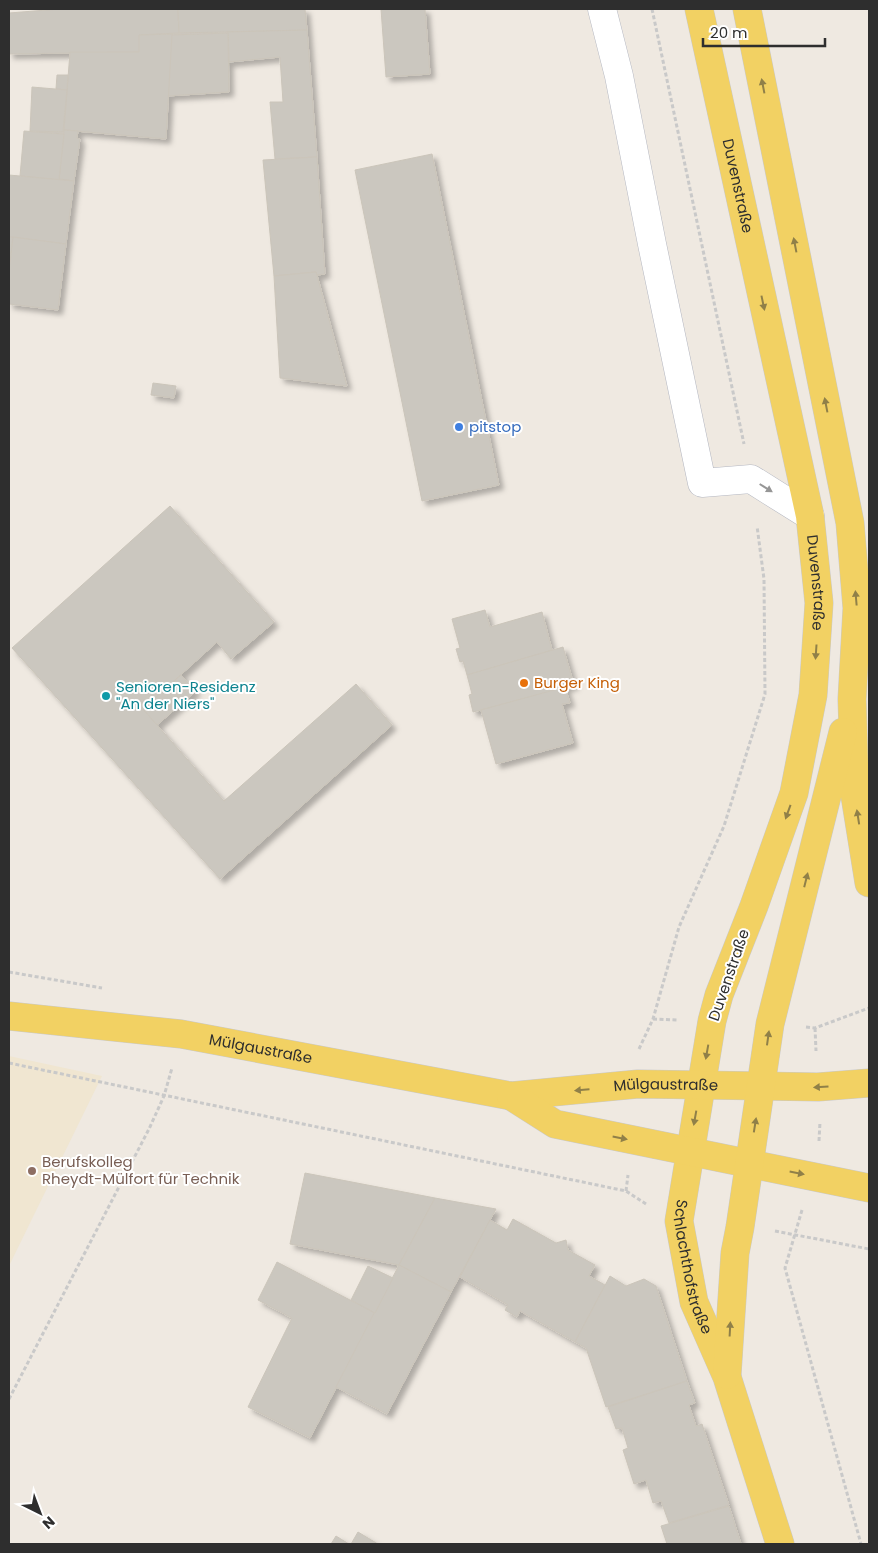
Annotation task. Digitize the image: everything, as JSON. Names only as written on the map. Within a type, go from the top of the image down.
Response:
[{"type":"main road","name":"Duvenstraße","points":[[690,1152],[712,1021],[719,995],[754,906],[794,793],[813,695],[819,603],[810,516],[699,9]]},
{"type":"main road","points":[[747,9],[850,523],[857,608],[852,699],[855,796],[869,882]]},
{"type":"main road","points":[[750,1164],[770,1024],[852,699]]},
{"type":"main road","name":"Mülgaustraße","points":[[9,1016],[181,1034],[511,1096],[638,1084],[818,1087],[869,1083]]},
{"type":"main road","name":"Mülgaustraße","points":[[511,1096],[555,1124],[869,1188]]},
{"type":"main road","name":"Schlachthofstraße","points":[[690,1152],[678,1221],[694,1302],[727,1377],[780,1544]]},
{"type":"main road","name":"Schlachthofstraße","points":[[727,1377],[735,1253],[750,1164]]},
{"type":"lane","points":[[602,9],[619,76],[702,483],[751,479],[810,516]]},
{"type":"path","points":[[860,1544],[785,1268],[813,1176],[820,1134],[815,1028],[869,1008]]},
{"type":"path","points":[[639,1049],[653,1019]]},
{"type":"path","points":[[9,1399],[149,1129],[164,1096],[181,1034]]},
{"type":"path","points":[[9,1063],[626,1190]]},
{"type":"path","points":[[794,1234],[869,1248]]},
{"type":"shaded area","name":"Berufskolleg Rheydt-Mülfort für Technik","points":[[9,1056],[102,1076],[9,1266]]},
{"type":"building","points":[[59,9],[178,9],[179,33],[139,35],[139,52],[9,54],[9,13]]},
{"type":"building","points":[[178,9],[305,9],[307,30],[179,33]]},
{"type":"building","points":[[381,9],[425,9],[430,74],[386,77]]},
{"type":"building","points":[[307,30],[317,157],[275,159],[270,102],[283,102],[280,57],[229,62],[228,32]]},
{"type":"building","points":[[228,33],[229,92],[167,96],[170,35]]},
{"type":"building","points":[[172,34],[166,139],[64,130],[70,52],[139,52],[139,35]]},
{"type":"building","points":[[57,75],[68,75],[67,90],[56,89]]},
{"type":"building","points":[[32,87],[67,90],[63,132],[30,131]]},
{"type":"building","points":[[64,130],[78,131],[77,138],[80,139],[74,181],[59,179]]},
{"type":"building","points":[[24,131],[64,134],[59,180],[20,176]]},
{"type":"building","points":[[432,154],[499,485],[422,501],[355,170]]},
{"type":"building","points":[[317,157],[325,274],[317,275],[316,272],[274,276],[263,160]]},
{"type":"building","points":[[9,175],[74,181],[66,244],[9,237]]},
{"type":"building","points":[[9,237],[13,237],[9,271]]},
{"type":"building","points":[[13,237],[66,244],[58,310],[9,304],[9,271]]},
{"type":"building","points":[[316,272],[347,386],[280,378],[274,276]]},
{"type":"building","points":[[153,383],[176,386],[174,398],[151,395]]},
{"type":"building","name":"Senioren-Residenz \"An der Niers\"","points":[[170,506],[274,622],[231,659],[217,642],[143,709],[224,801],[356,684],[392,725],[220,879],[12,648]]},
{"type":"building","points":[[485,610],[490,627],[542,612],[552,650],[467,675],[463,661],[460,662],[456,649],[460,648],[452,619]]},
{"type":"building","points":[[563,647],[574,685],[473,712],[469,695],[472,694],[467,675]]},
{"type":"building","points":[[181,675],[196,691],[157,725],[143,709]]},
{"type":"building","points":[[565,687],[570,703],[562,704],[573,743],[496,764],[481,710]]},
{"type":"building","points":[[305,1173],[435,1198],[399,1265],[290,1244]]},
{"type":"building","points":[[435,1198],[496,1209],[451,1292],[399,1265]]},
{"type":"building","points":[[513,1219],[556,1243],[566,1240],[568,1250],[595,1265],[589,1276],[605,1285],[575,1342],[520,1311],[517,1317],[505,1310],[508,1305],[460,1277],[490,1220],[507,1230]]},
{"type":"building","points":[[277,1262],[375,1313],[310,1438],[248,1407],[292,1318],[258,1300]]},
{"type":"building","points":[[399,1265],[451,1292],[387,1414],[336,1387]]},
{"type":"building","points":[[368,1266],[393,1278],[375,1313],[351,1300]]},
{"type":"building","points":[[610,1276],[626,1286],[644,1279],[656,1286],[687,1381],[606,1407],[586,1348],[575,1342]]},
{"type":"building","points":[[687,1381],[695,1403],[689,1405],[696,1426],[702,1424],[729,1505],[669,1523],[661,1501],[653,1503],[646,1480],[634,1484],[623,1450],[628,1448],[622,1428],[616,1429],[608,1407]]},
{"type":"building","points":[[729,1506],[741,1544],[667,1544],[661,1526]]},
{"type":"building","points":[[358,1532],[378,1544],[351,1544]]},
{"type":"building","points":[[336,1536],[349,1544],[331,1544]]},
{"type":"place","name":"pitstop","points":[[459,427]]},
{"type":"place","name":"Burger King","points":[[524,683]]},
{"type":"place","name":"Senioren-Residenz \"An der Niers\"","points":[[106,696]]},
{"type":"place","name":"Berufskolleg Rheydt-Mülfort für Technik","points":[[32,1171]]}]
